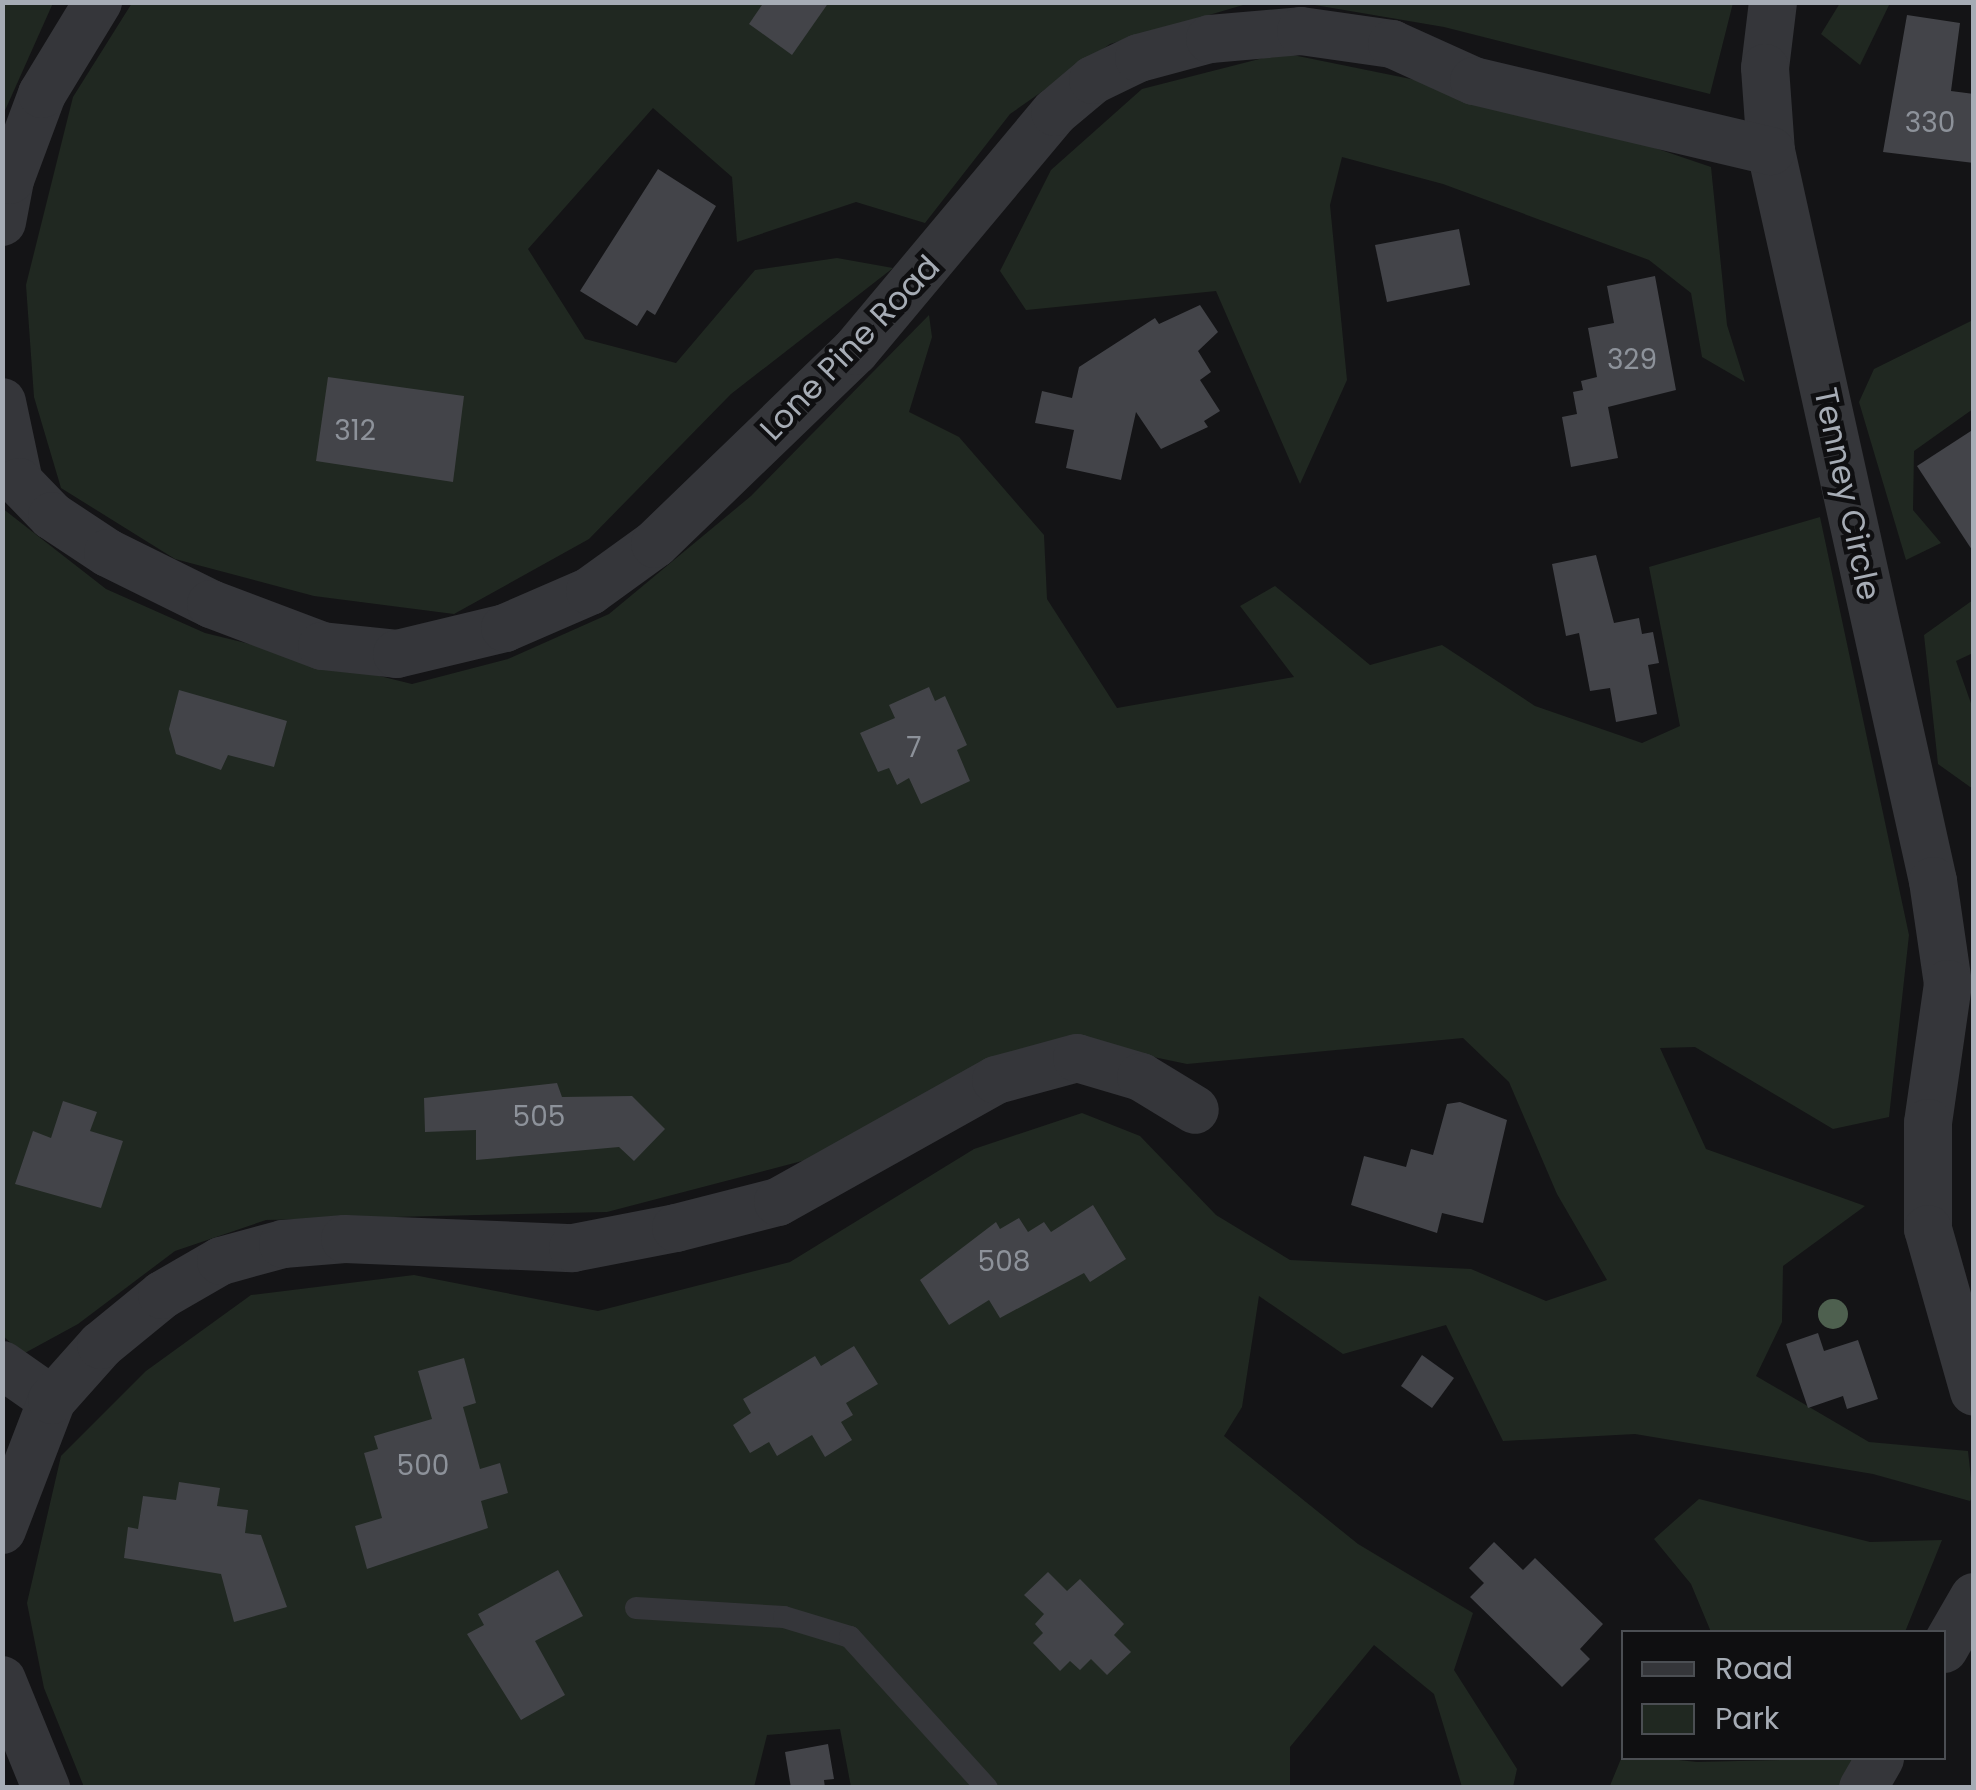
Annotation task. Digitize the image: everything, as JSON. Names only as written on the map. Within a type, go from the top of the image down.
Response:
[{"type":"street","points":[[2,222],[10,180],[42,94],[98,2]]},
{"type":"street","name":"Tenney Circle","points":[[1773,2],[1765,68],[1771,151],[1933,881],[1961,981],[1928,1123],[1928,1229],[1974,1392]]},
{"type":"street","name":"Lone Pine Road","points":[[2,402],[19,482],[52,516],[108,553],[211,604],[322,646],[396,654],[505,628],[590,591],[654,544],[855,352],[1055,112],[1093,80],[1139,58],[1210,39],[1301,31],[1392,44],[1474,81],[1771,151]]},
{"type":"street","points":[[2,1530],[52,1400],[102,1345],[162,1295],[221,1261],[283,1244],[345,1239],[573,1248],[676,1228],[778,1202],[996,1080],[1076,1058],[1141,1077],[1195,1110]]},
{"type":"street","points":[[2,1364],[52,1400]]},
{"type":"street","points":[[1946,1645],[1974,1597]]},
{"type":"street","points":[[2,1680],[46,1788]]},
{"type":"street","points":[[1863,1788],[1879,1760]]},
{"type":"lane","points":[[636,1608],[784,1618],[850,1637],[987,1788]]},
{"type":"green space","points":[[1733,2],[1710,94],[1444,27],[1303,3]]},
{"type":"green space","points":[[2,3],[53,3],[3,115]]},
{"type":"green space","points":[[132,3],[1250,3],[1110,44],[1010,114],[925,223],[856,202],[737,242],[732,177],[653,108],[528,249],[585,339],[676,363],[755,270],[837,258],[893,268],[731,394],[589,539],[454,614],[314,596],[175,559],[61,488],[34,397],[26,285],[73,97]]},
{"type":"green space","points":[[1840,3],[1890,3],[1860,65],[1821,34]]},
{"type":"green space","points":[[1283,53],[1514,100],[1711,167],[1727,325],[1745,382],[1702,357],[1691,293],[1649,260],[1443,184],[1342,157],[1330,205],[1347,380],[1300,484],[1216,291],[1026,310],[1000,271],[1051,170],[1142,89]]},
{"type":"green space","points":[[929,315],[932,337],[909,412],[959,437],[1044,535],[1047,599],[1117,708],[1294,677],[1240,606],[1275,586],[1370,665],[1442,645],[1535,706],[1642,743],[1680,726],[1649,567],[1820,517],[1909,935],[1889,1117],[1833,1129],[1695,1047],[1660,1048],[1706,1149],[1865,1206],[1783,1266],[1782,1322],[1756,1376],[1869,1442],[1968,1451],[1973,1496],[1970,1501],[1873,1474],[1635,1434],[1503,1441],[1446,1325],[1343,1354],[1259,1296],[1242,1407],[1224,1436],[1358,1544],[1473,1613],[1454,1670],[1517,1769],[1513,1787],[1462,1787],[1434,1694],[1374,1645],[1290,1747],[1290,1787],[851,1787],[840,1729],[767,1735],[754,1787],[84,1787],[44,1688],[27,1603],[61,1456],[146,1371],[251,1295],[414,1275],[598,1311],[790,1262],[974,1149],[1082,1113],[1140,1136],[1216,1215],[1290,1260],[1471,1269],[1546,1301],[1607,1280],[1557,1194],[1509,1082],[1463,1038],[1187,1064],[1077,1041],[825,1155],[607,1212],[266,1220],[175,1251],[78,1324],[23,1354],[2,1335],[2,508],[106,589],[205,633],[412,684],[508,659],[609,614],[751,496]]},
{"type":"green space","points":[[1973,320],[1973,409],[1914,451],[1913,510],[1941,543],[1906,560],[1859,402],[1874,369]]},
{"type":"green space","points":[[1973,600],[1973,653],[1956,661],[1973,709],[1973,789],[1938,764],[1924,635]]},
{"type":"green space","points":[[1699,1499],[1870,1542],[1942,1540],[1906,1630],[1710,1630],[1691,1584],[1654,1539]]},
{"type":"green space","points":[[1621,1759],[1854,1760],[1843,1787],[1609,1788]]},
{"type":"building","points":[[764,2],[829,2],[792,55],[749,24]]},
{"type":"building","points":[[1907,15],[1960,23],[1951,91],[1974,94],[1974,163],[1883,152]]},
{"type":"building","points":[[658,169],[716,206],[655,315],[647,310],[637,326],[580,291]]},
{"type":"building","points":[[1459,229],[1470,285],[1387,302],[1375,245]]},
{"type":"building","points":[[1655,276],[1676,390],[1608,407],[1618,458],[1571,467],[1562,417],[1577,414],[1573,392],[1583,390],[1581,381],[1597,377],[1588,328],[1614,323],[1607,286]]},
{"type":"building","points":[[1200,305],[1218,332],[1198,351],[1211,372],[1200,380],[1220,411],[1204,421],[1208,427],[1161,449],[1136,412],[1121,480],[1066,468],[1074,430],[1035,423],[1042,391],[1072,398],[1079,367],[1155,318],[1159,324]]},
{"type":"building","points":[[328,377],[464,396],[453,482],[316,461]]},
{"type":"building","points":[[1974,429],[1974,553],[1917,466]]},
{"type":"building","points":[[1596,555],[1614,623],[1639,618],[1642,634],[1653,632],[1659,663],[1648,665],[1657,714],[1616,722],[1610,688],[1590,691],[1579,633],[1566,636],[1552,564]]},
{"type":"building","points":[[929,687],[935,701],[945,696],[967,745],[957,750],[970,781],[921,804],[909,778],[897,785],[889,768],[878,772],[860,733],[895,718],[889,705]]},
{"type":"building","points":[[179,690],[287,721],[274,767],[228,755],[221,770],[176,754],[169,729]]},
{"type":"building","points":[[557,1083],[562,1097],[632,1096],[665,1129],[634,1161],[619,1147],[476,1160],[476,1130],[425,1132],[424,1098]]},
{"type":"building","points":[[63,1101],[97,1112],[90,1131],[123,1141],[101,1208],[15,1184],[33,1131],[51,1138]]},
{"type":"building","points":[[1460,1102],[1507,1120],[1483,1223],[1442,1213],[1437,1233],[1351,1205],[1364,1156],[1406,1167],[1411,1149],[1433,1155],[1447,1104]]},
{"type":"building","points":[[1093,1205],[1126,1259],[1090,1282],[1084,1273],[1000,1318],[989,1300],[949,1325],[920,1280],[996,1222],[1000,1229],[1019,1218],[1028,1232],[1044,1222],[1051,1232]]},
{"type":"building","points":[[1818,1333],[1824,1351],[1858,1340],[1878,1399],[1847,1409],[1843,1396],[1808,1408],[1786,1344]]},
{"type":"building","points":[[854,1346],[878,1384],[846,1403],[853,1415],[841,1422],[852,1440],[825,1457],[812,1435],[777,1456],[769,1442],[750,1453],[733,1425],[751,1413],[743,1399],[815,1356],[821,1366]]},
{"type":"building","points":[[1422,1355],[1454,1378],[1432,1408],[1401,1386]]},
{"type":"building","points":[[464,1358],[476,1403],[463,1407],[480,1469],[500,1463],[508,1493],[481,1501],[488,1528],[367,1569],[355,1526],[382,1518],[364,1453],[378,1449],[374,1436],[432,1419],[418,1371]]},
{"type":"building","points":[[179,1482],[220,1488],[217,1506],[248,1510],[245,1533],[261,1535],[287,1607],[234,1622],[221,1574],[124,1558],[128,1527],[138,1529],[143,1496],[176,1500]]},
{"type":"building","points":[[1494,1542],[1523,1570],[1535,1558],[1603,1624],[1580,1649],[1590,1659],[1562,1687],[1470,1597],[1484,1583],[1469,1568]]},
{"type":"building","points":[[558,1570],[583,1616],[535,1641],[565,1695],[521,1720],[467,1634],[484,1625],[478,1614]]},
{"type":"building","points":[[1048,1572],[1067,1591],[1080,1579],[1124,1624],[1114,1635],[1131,1652],[1107,1675],[1091,1659],[1080,1670],[1070,1661],[1060,1671],[1033,1643],[1043,1633],[1035,1624],[1044,1614],[1024,1595]]},
{"type":"building","points":[[828,1744],[834,1779],[824,1780],[825,1788],[791,1788],[785,1752]]}]
